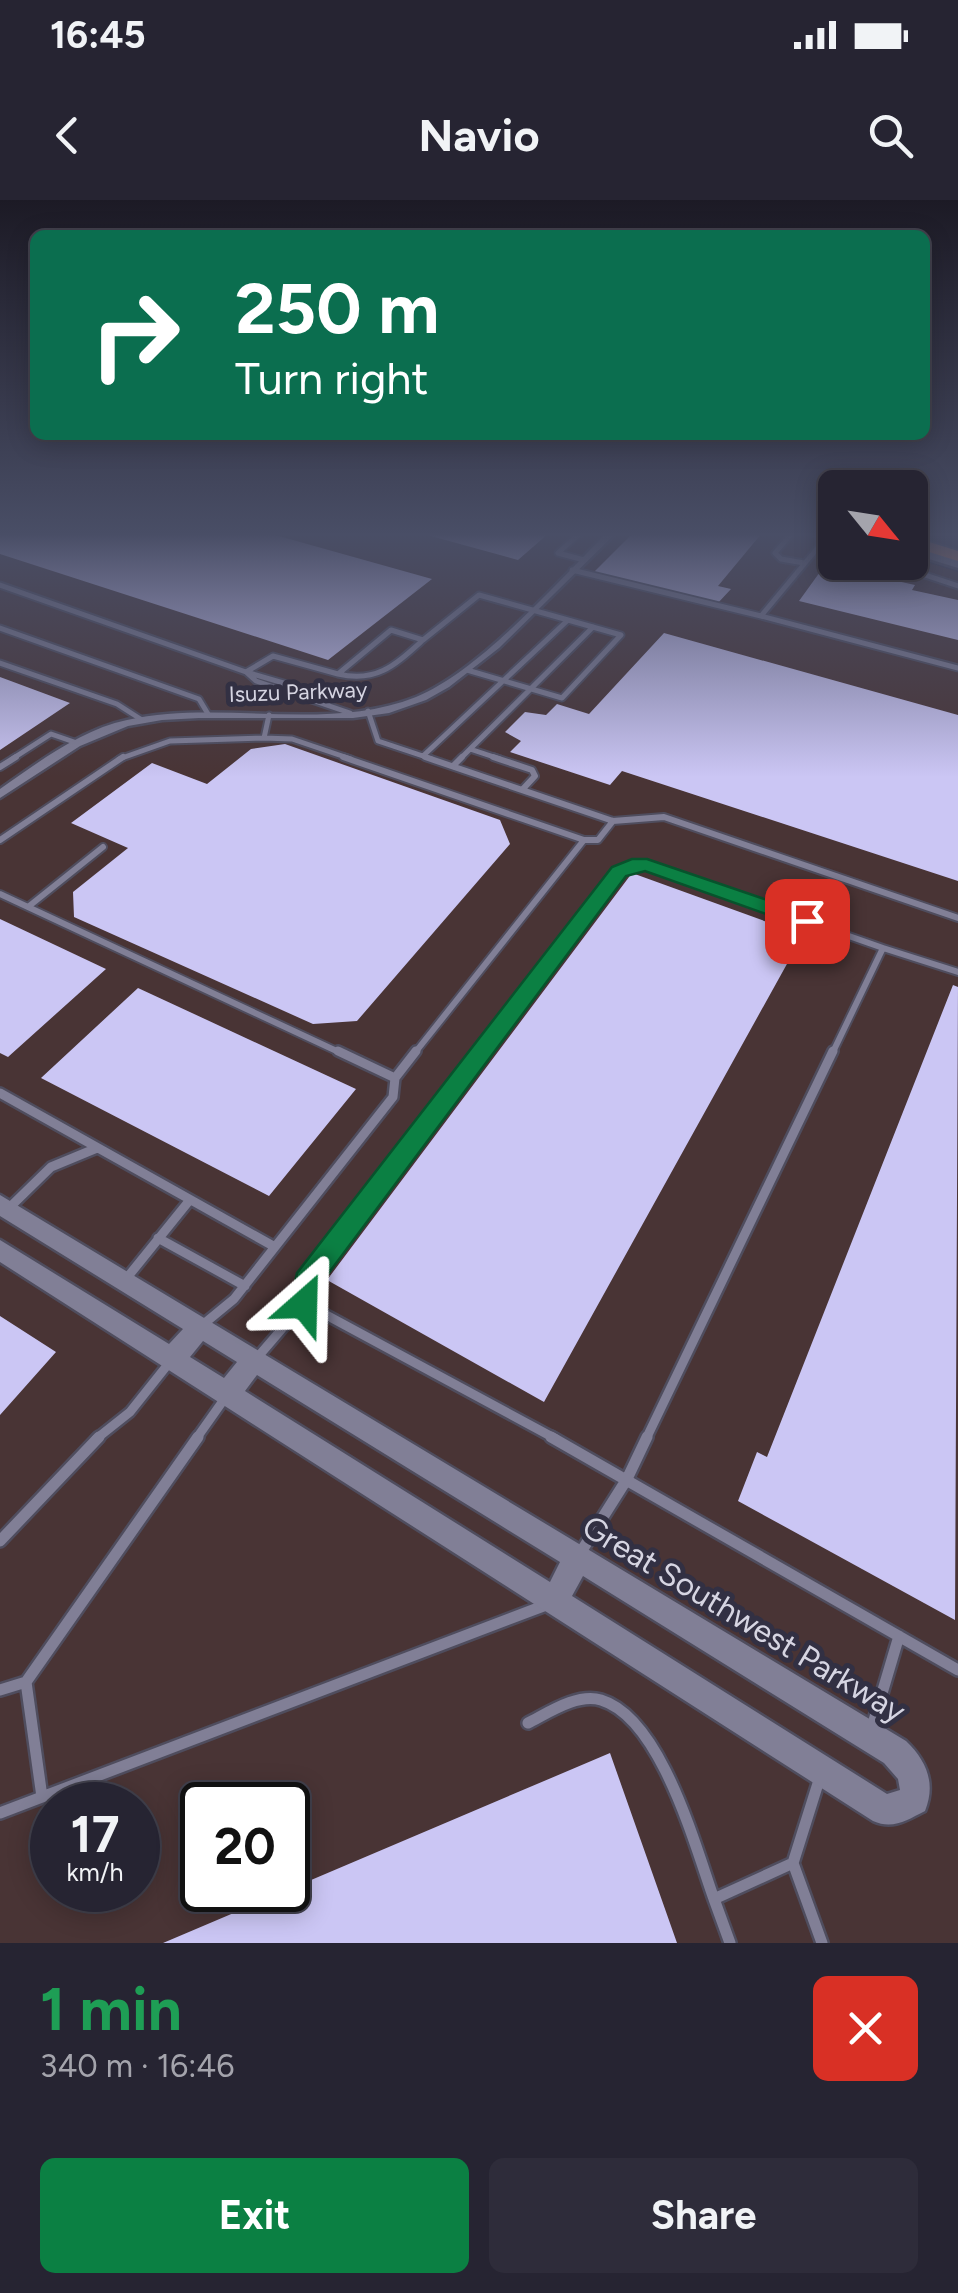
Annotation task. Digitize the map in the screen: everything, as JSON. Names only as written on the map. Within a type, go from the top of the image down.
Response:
[{"type":"street","name":"Isuzu Parkway","points":[[0,794],[77,743],[142,720],[208,714],[350,713],[422,698],[467,670],[526,614]]},
{"type":"street","name":"Great Southwest Parkway","points":[[0,1250],[884,1810],[907,1806],[916,1793],[908,1764],[869,1736],[200,1326],[3,1210]]},
{"type":"street","points":[[172,1359],[200,1326]]},
{"type":"street","points":[[228,1394],[254,1360]]},
{"type":"street","points":[[555,1601],[577,1558]]},
{"type":"lane","points":[[83,614],[246,672],[328,696],[328,703]]},
{"type":"lane","points":[[246,672],[272,656],[360,680],[375,679],[455,614]]},
{"type":"lane","points":[[467,670],[562,698],[621,635],[547,614]]},
{"type":"lane","points":[[754,614],[958,668]]},
{"type":"lane","points":[[423,756],[568,620]]},
{"type":"lane","points":[[453,766],[593,627]]},
{"type":"lane","points":[[0,628],[199,699],[208,714]]},
{"type":"lane","points":[[338,674],[391,630],[423,640]]},
{"type":"lane","points":[[0,663],[117,704],[142,720]]},
{"type":"lane","points":[[246,672],[250,679],[303,700],[318,705],[328,703],[350,713]]},
{"type":"lane","points":[[368,711],[378,741],[614,821],[664,816],[958,918]]},
{"type":"lane","points":[[264,738],[269,715]]},
{"type":"lane","points":[[0,767],[51,734],[77,743]]},
{"type":"lane","points":[[0,840],[124,756],[170,741],[264,738],[292,739],[584,840],[598,840],[614,821]]},
{"type":"lane","points":[[470,749],[532,770],[535,776],[522,790]]},
{"type":"lane","points":[[200,1326],[244,1286],[385,1110],[393,1098],[395,1078],[584,840]]},
{"type":"lane","points":[[28,907],[103,847]]},
{"type":"lane","points":[[254,1360],[304,1304],[306,1282],[619,872],[632,865],[647,865],[958,972]]},
{"type":"lane","points":[[0,894],[395,1078]]},
{"type":"lane","points":[[577,1558],[627,1479],[883,948]]},
{"type":"lane","points":[[0,1093],[275,1248]]},
{"type":"lane","points":[[3,1210],[51,1167],[97,1148]]},
{"type":"lane","points":[[124,1280],[189,1201]]},
{"type":"lane","points":[[158,1238],[244,1286]]},
{"type":"lane","points":[[304,1304],[353,1326],[627,1479],[958,1670]]},
{"type":"lane","points":[[0,1541],[90,1444],[130,1412],[172,1359]]},
{"type":"lane","points":[[0,1690],[26,1682],[228,1394]]},
{"type":"lane","points":[[81,1782],[555,1601]]},
{"type":"lane","points":[[869,1736],[899,1636]]},
{"type":"lane","points":[[26,1682],[40,1782]]},
{"type":"lane","points":[[528,1723],[581,1699],[604,1700],[632,1721],[655,1747],[730,1943]]},
{"type":"lane","points":[[822,1771],[793,1864],[822,1943]]},
{"type":"lane","points":[[0,1814],[30,1802]]},
{"type":"lane","points":[[714,1899],[793,1864]]},
{"type":"shaded area","points":[[0,614],[958,614],[958,1943],[0,1943]]},
{"type":"building","points":[[187,614],[387,614],[328,660]]},
{"type":"building","points":[[853,614],[958,614],[958,640]]},
{"type":"building","points":[[664,633],[958,715],[958,881],[622,771],[610,785],[510,752],[521,741],[505,732],[525,712],[546,715],[557,704],[589,714]]},
{"type":"building","points":[[0,677],[70,703],[0,750]]},
{"type":"building","points":[[285,744],[500,820],[510,844],[357,1021],[313,1024],[74,917],[73,892],[128,848],[71,823],[152,763],[207,784],[251,749]]},
{"type":"building","points":[[632,873],[803,935],[544,1402],[327,1280]]},
{"type":"building","points":[[0,919],[106,969],[8,1057],[0,1053]]},
{"type":"building","points":[[953,985],[958,987],[955,1620],[738,1501],[757,1452],[767,1457]]},
{"type":"building","points":[[138,988],[356,1089],[269,1196],[41,1078]]},
{"type":"building","points":[[0,1316],[56,1352],[0,1415]]},
{"type":"building","points":[[610,1753],[677,1943],[163,1943],[236,1912],[310,1912],[310,1881]]},
{"type":"route","points":[[304,1304],[306,1282],[619,872],[632,865],[647,865],[807,921]]}]
